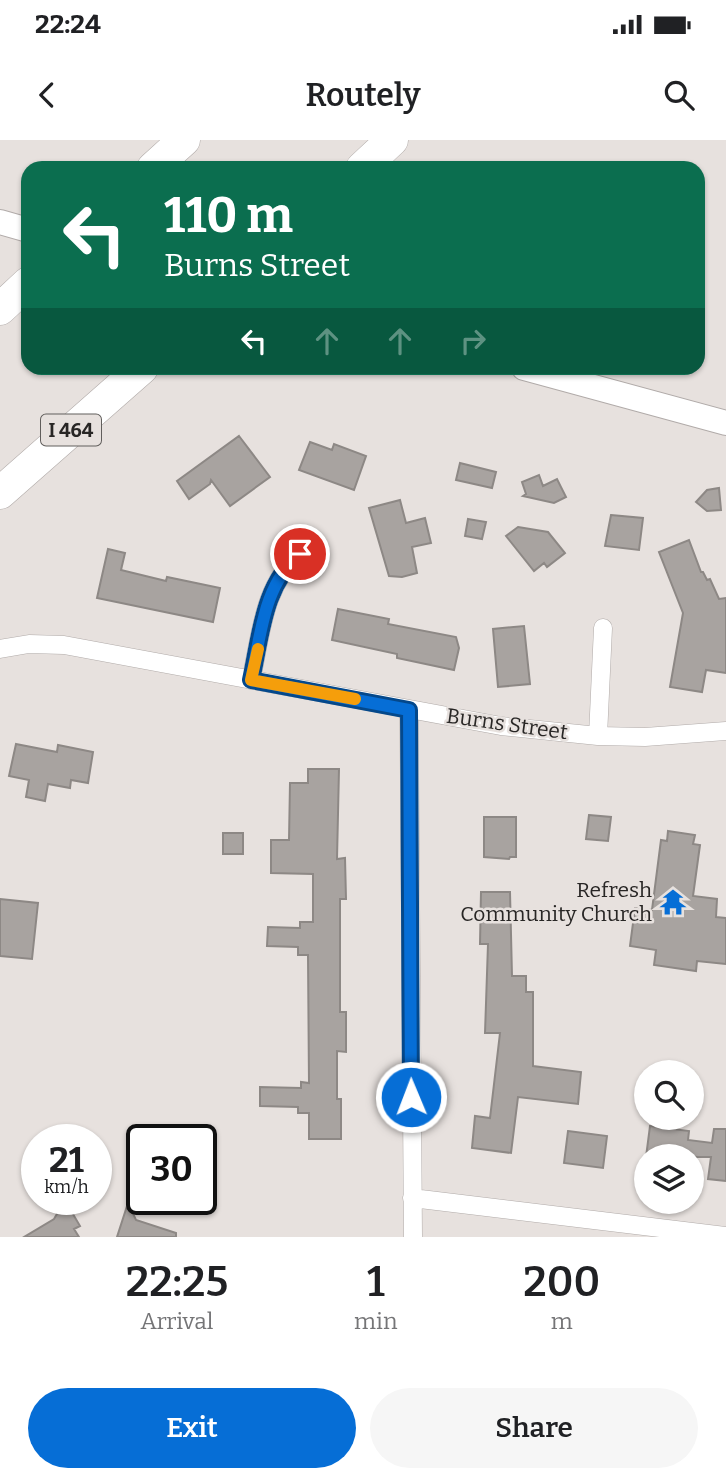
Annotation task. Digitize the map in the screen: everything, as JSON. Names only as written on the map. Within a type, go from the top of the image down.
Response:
[{"type":"highway","points":[[161,161],[184,140]]},
{"type":"highway","points":[[370,161],[392,140]]},
{"type":"highway","points":[[0,309],[21,290]]},
{"type":"highway","name":"I 464","points":[[0,493],[134,375]]},
{"type":"main road","points":[[0,222],[21,228]]},
{"type":"main road","points":[[549,375],[726,424]]},
{"type":"street","points":[[251,680],[268,598],[275,582],[300,554]]},
{"type":"street","points":[[598,736],[603,628]]},
{"type":"street","name":"Burns Street","points":[[0,649],[29,643],[64,645],[501,726],[598,736],[645,737],[726,730]]},
{"type":"street","points":[[409,710],[413,1237]]},
{"type":"street","points":[[412,1198],[726,1236]]},
{"type":"building","points":[[239,436],[270,477],[230,506],[211,480],[210,484],[189,499],[177,481]]},
{"type":"building","points":[[310,442],[332,450],[334,444],[366,456],[354,490],[299,470]]},
{"type":"building","points":[[460,463],[496,472],[492,488],[456,480]]},
{"type":"building","points":[[539,475],[543,486],[557,479],[566,497],[554,503],[523,496],[526,494],[522,482]]},
{"type":"building","points":[[719,488],[721,510],[707,511],[696,502],[707,490]]},
{"type":"building","points":[[400,500],[406,523],[425,518],[431,543],[412,547],[417,573],[402,577],[389,576],[369,508]]},
{"type":"building","points":[[611,515],[643,518],[639,550],[605,546]]},
{"type":"building","points":[[468,519],[486,522],[482,539],[465,536]]},
{"type":"building","points":[[518,527],[548,532],[565,553],[547,567],[544,563],[534,571],[506,536]]},
{"type":"building","points":[[689,540],[701,572],[707,580],[710,579],[719,599],[726,598],[726,673],[706,670],[702,692],[670,687],[683,613],[659,552]]},
{"type":"building","points":[[108,549],[125,553],[121,570],[166,581],[167,577],[220,588],[213,622],[97,598]]},
{"type":"building","points":[[338,609],[389,619],[388,624],[456,637],[459,648],[454,670],[332,640]]},
{"type":"building","points":[[524,626],[530,684],[498,687],[493,629]]},
{"type":"building","points":[[16,744],[57,752],[58,745],[93,752],[88,783],[71,780],[70,788],[48,784],[45,801],[26,797],[29,780],[9,776]]},
{"type":"building","points":[[308,769],[339,769],[337,859],[345,858],[346,899],[340,899],[340,1012],[346,1012],[346,1052],[337,1051],[337,1099],[341,1099],[341,1139],[309,1139],[309,1113],[298,1113],[298,1107],[260,1106],[260,1087],[301,1088],[301,1082],[309,1083],[308,955],[298,955],[298,947],[267,946],[268,927],[300,928],[300,922],[313,922],[313,874],[271,873],[271,840],[289,840],[290,783],[308,783]]},
{"type":"building","points":[[589,815],[611,817],[608,841],[586,839]]},
{"type":"building","points":[[484,817],[516,817],[516,857],[484,857]]},
{"type":"building","name":"Refresh Community Church","points":[[668,831],[695,835],[693,844],[700,845],[693,896],[717,899],[716,917],[726,918],[726,964],[697,961],[696,971],[654,965],[656,950],[630,946],[635,908],[652,910],[661,840],[667,841]]},
{"type":"building","points":[[223,833],[243,833],[243,854],[223,854]]},
{"type":"building","points":[[481,892],[510,892],[512,976],[526,976],[526,992],[533,992],[533,1066],[581,1072],[578,1104],[518,1097],[511,1153],[472,1148],[475,1116],[490,1118],[500,1033],[485,1033],[488,944],[480,944]]},
{"type":"building","points":[[0,899],[38,903],[32,959],[0,956]]},
{"type":"building","points":[[714,1129],[726,1129],[726,1181],[708,1179],[711,1157],[704,1157],[704,1144],[648,1144],[649,1130],[689,1131],[688,1140],[712,1143]]},
{"type":"building","points":[[568,1131],[607,1136],[603,1168],[564,1163]]},
{"type":"building","points":[[126,1209],[126,1215],[134,1215],[136,1220],[176,1233],[176,1237],[117,1237]]},
{"type":"building","points":[[56,1215],[74,1215],[80,1226],[74,1229],[79,1237],[24,1237]]},
{"type":"slow traffic","points":[[258,649],[251,680],[355,699]]},
{"type":"place","name":"Refresh Community Church","points":[[673,902]]},
{"type":"route","points":[[300,554],[275,582],[268,598],[251,680],[409,710],[411,1097]]}]
